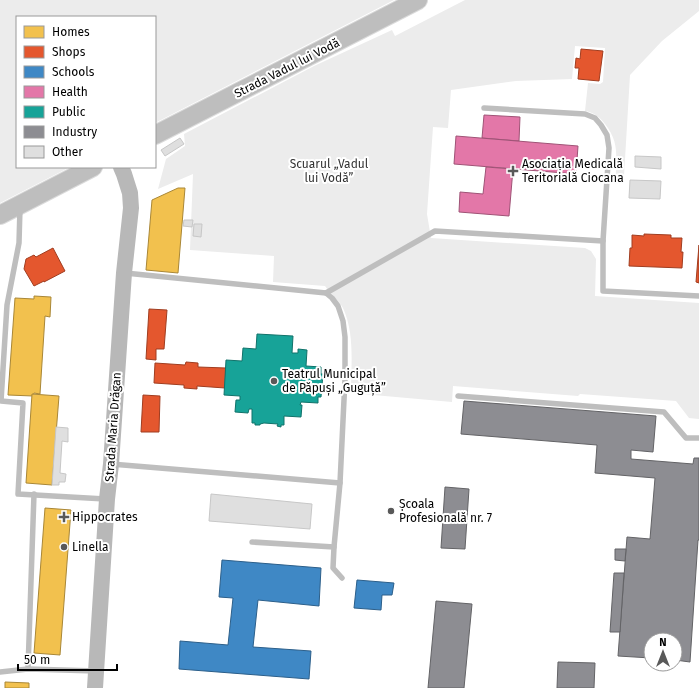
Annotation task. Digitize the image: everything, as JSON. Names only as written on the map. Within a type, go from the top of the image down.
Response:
[{"type":"main road","name":"Strada Vadul lui Vodă","points":[[156,134],[418,0]]},
{"type":"main road","points":[[0,215],[91,168]]},
{"type":"main road","name":"Strada Maria Drăgan","points":[[95,688],[107,499],[111,464],[124,273],[131,208],[130,194],[121,168]]},
{"type":"lane","points":[[484,108],[585,114],[595,118],[607,135],[609,148],[603,241],[603,291],[699,296]]},
{"type":"lane","points":[[21,204],[19,243],[7,304],[1,401],[23,403],[18,494],[107,499]]},
{"type":"lane","points":[[326,293],[435,231],[603,241]]},
{"type":"lane","points":[[124,273],[326,293],[338,306],[343,321],[345,337],[345,380],[340,483],[333,568],[342,578]]},
{"type":"lane","points":[[458,396],[664,412],[686,438],[699,438]]},
{"type":"lane","points":[[111,464],[340,483]]},
{"type":"lane","points":[[28,669],[34,494]]},
{"type":"lane","points":[[252,542],[334,547]]},
{"type":"lane","points":[[0,672],[28,669],[96,671]]},
{"type":"green space","points":[[0,0],[394,0],[156,122],[156,16],[16,16],[16,168],[68,168],[0,203]]},
{"type":"green space","name":"Scuarul „Vadul lui Vodă”","points":[[465,0],[699,0],[699,11],[662,41],[630,75],[624,176],[616,175],[616,148],[609,130],[599,117],[591,112],[585,111],[588,83],[600,84],[603,82],[605,48],[575,46],[572,79],[516,81],[451,90],[448,128],[433,127],[427,214],[431,238],[585,248],[591,251],[596,259],[595,296],[699,303],[699,419],[689,418],[676,401],[580,394],[578,396],[453,386],[452,402],[351,393],[352,350],[347,318],[343,308],[325,286],[273,282],[274,256],[190,250],[193,174],[158,189],[166,159],[185,146],[184,134],[314,66],[392,30],[395,36]]},
{"type":"building: Homes","points":[[178,188],[185,188],[178,273],[146,270],[152,200]]},
{"type":"building: Homes","points":[[34,296],[51,297],[50,317],[45,316],[40,394],[34,393],[33,396],[8,395],[15,298],[34,299]]},
{"type":"building: Homes","points":[[32,394],[59,396],[52,485],[26,483]]},
{"type":"building: Homes","points":[[45,508],[71,510],[60,655],[34,653]]},
{"type":"building: Homes","points":[[5,682],[29,683],[29,688],[5,688]]},
{"type":"building: Shops","points":[[581,49],[603,51],[599,81],[578,79],[579,68],[575,68],[576,58],[580,59]]},
{"type":"building: Shops","points":[[644,234],[671,235],[671,238],[682,238],[682,268],[629,266],[630,248],[632,248],[632,235],[644,236]]},
{"type":"building: Shops","points":[[699,245],[699,283],[696,282]]},
{"type":"building: Shops","points":[[53,248],[65,271],[34,286],[24,269],[26,259],[34,255],[36,257]]},
{"type":"building: Shops","points":[[149,309],[167,310],[164,349],[156,349],[156,360],[146,359]]},
{"type":"building: Shops","points":[[186,362],[198,363],[198,367],[226,368],[225,388],[197,386],[197,389],[184,388],[184,385],[154,383],[155,363],[185,365]]},
{"type":"building: Shops","points":[[143,395],[160,396],[159,432],[141,432]]},
{"type":"building: Schools","points":[[222,560],[321,568],[319,606],[258,600],[253,647],[311,651],[309,679],[179,669],[180,641],[228,645],[233,598],[219,597]]},
{"type":"building: Schools","points":[[357,580],[394,583],[392,595],[382,595],[381,610],[354,608]]},
{"type":"building: Health","points":[[484,115],[520,117],[519,141],[482,138]]},
{"type":"building: Health","points":[[456,136],[578,146],[576,174],[454,164]]},
{"type":"building: Health","points":[[486,167],[513,169],[509,216],[459,212],[460,192],[483,194]]},
{"type":"building: Public","name":"Teatrul Municipal de Păpuși „Guguță”","points":[[257,334],[293,336],[292,353],[298,353],[298,349],[307,350],[306,366],[321,367],[321,374],[323,374],[321,397],[318,397],[318,403],[301,402],[301,417],[284,416],[284,425],[281,425],[281,427],[277,426],[278,424],[264,423],[255,425],[255,423],[252,423],[252,409],[249,409],[248,413],[235,412],[236,400],[240,400],[240,396],[224,395],[226,360],[242,361],[243,348],[256,349]]},
{"type":"building: Industry","points":[[464,401],[656,416],[653,452],[631,450],[631,459],[693,464],[694,458],[699,458],[699,540],[690,662],[683,661],[683,632],[643,632],[643,658],[618,656],[627,537],[650,539],[655,478],[595,473],[597,445],[461,434]]},
{"type":"building: Industry","points":[[445,487],[469,489],[465,549],[441,548]]},
{"type":"building: Industry","points":[[615,549],[626,549],[625,561],[615,560]]},
{"type":"building: Industry","points":[[614,573],[624,573],[620,632],[610,632]]},
{"type":"building: Industry","points":[[436,601],[472,604],[464,688],[428,688]]},
{"type":"building: Industry","points":[[558,662],[595,663],[594,688],[557,688]]},
{"type":"building: Other","points":[[180,138],[184,144],[165,156],[161,150]]},
{"type":"building: Other","points":[[635,156],[661,157],[661,169],[635,167]]},
{"type":"building: Other","points":[[630,180],[661,181],[660,199],[629,198]]},
{"type":"building: Other","points":[[184,220],[193,220],[192,227],[183,226]]},
{"type":"building: Other","points":[[194,224],[202,224],[201,237],[193,236]]},
{"type":"building: Other","points":[[56,427],[68,428],[68,442],[62,441],[60,473],[66,474],[65,482],[59,482],[59,485],[52,485]]},
{"type":"building: Other","points":[[211,494],[312,504],[310,529],[209,521]]},
{"type":"place","name":"Asociația Medicală Teritorială Ciocana","points":[[513,171]]},
{"type":"place","name":"Teatrul Municipal de Păpuși „Guguță”","points":[[274,381]]},
{"type":"place","name":"Școala Profesională nr. 7","points":[[391,511]]},
{"type":"place","name":"Hippocrates","points":[[64,517]]},
{"type":"place","name":"Linella","points":[[64,547]]}]
